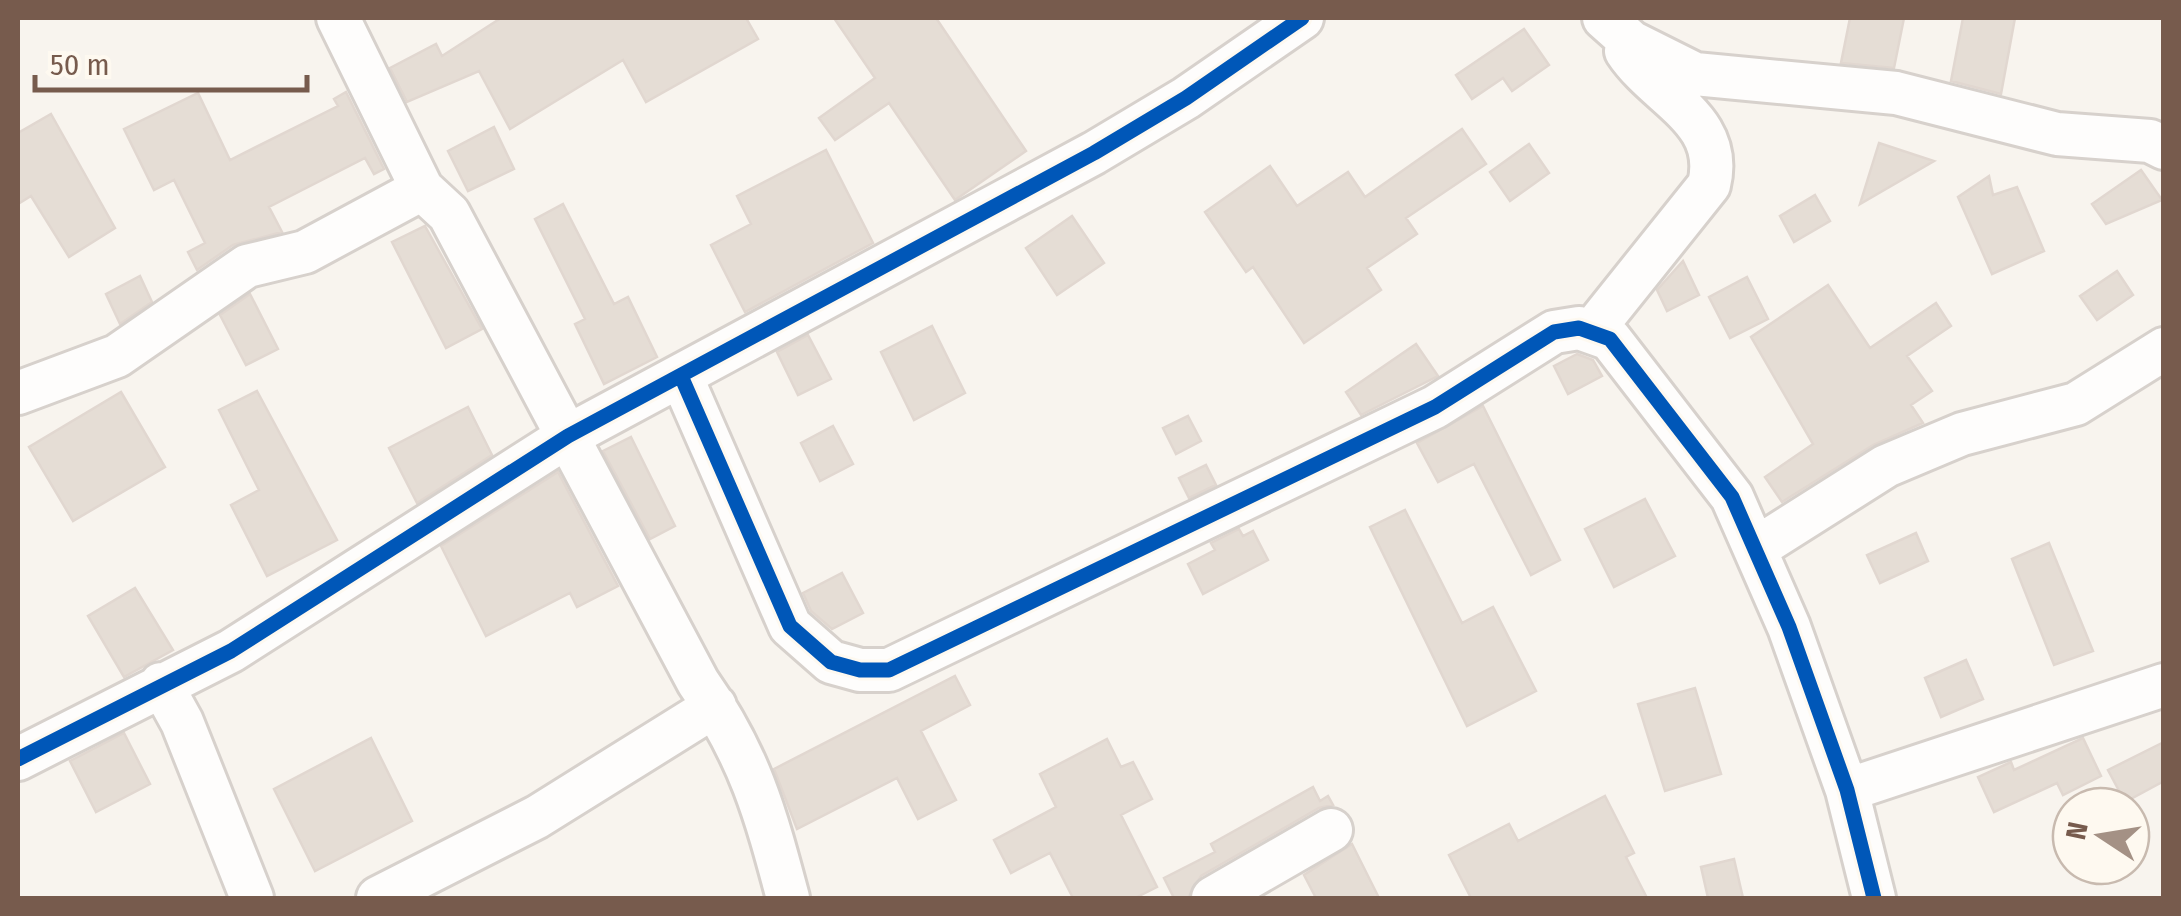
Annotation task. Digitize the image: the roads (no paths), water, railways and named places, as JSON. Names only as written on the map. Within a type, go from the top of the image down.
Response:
[{"type":"street","points":[[338,18],[422,190],[449,214],[714,706],[744,754],[764,808],[788,898]]},
{"type":"street","points":[[18,759],[231,651],[568,436],[1094,153],[1186,98],[1302,18]]},
{"type":"street","points":[[1593,330],[1709,184],[1714,165],[1704,130],[1638,69],[1604,18]]},
{"type":"street","points":[[1604,18],[1631,42],[1695,74],[1896,93],[2057,134],[2150,142],[2164,148]]},
{"type":"street","points":[[18,393],[116,356],[248,266],[305,252],[422,190]]},
{"type":"street","points":[[681,376],[790,626],[831,662],[860,670],[889,670],[1434,407],[1554,332],[1593,330],[1610,339],[1732,497],[1789,627],[1847,790],[1874,898]]},
{"type":"street","points":[[1755,549],[1886,466],[1962,434],[2076,404],[2164,350]]},
{"type":"street","points":[[161,684],[182,722],[252,898]]},
{"type":"street","points":[[1847,790],[2164,685]]},
{"type":"street","points":[[378,898],[538,817],[714,706]]},
{"type":"street","points":[[1213,898],[1330,830]]}]
